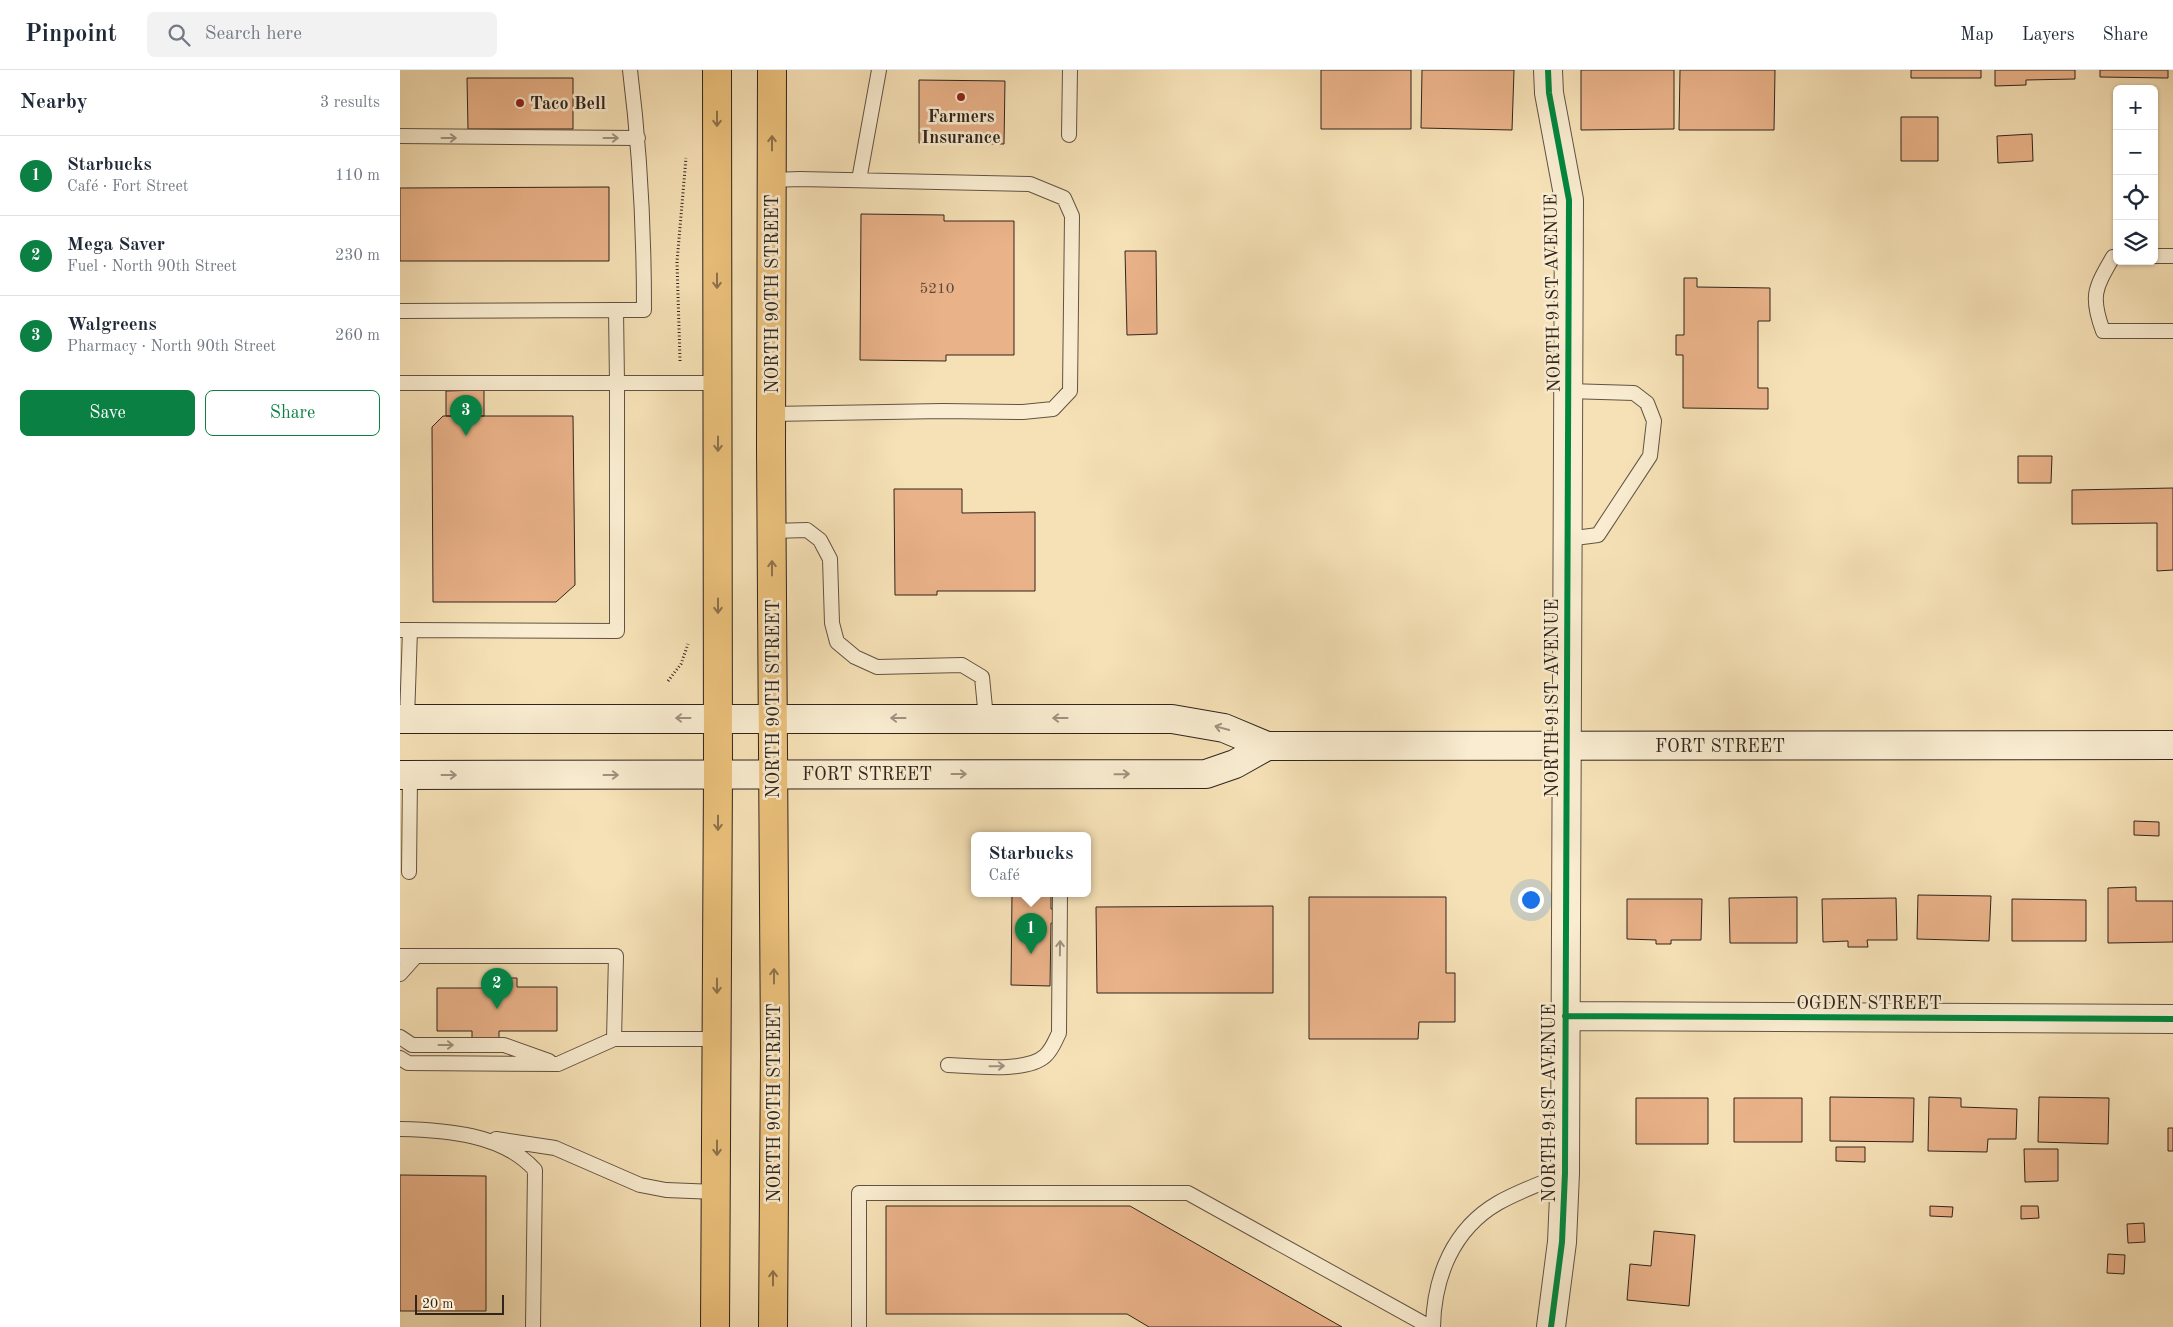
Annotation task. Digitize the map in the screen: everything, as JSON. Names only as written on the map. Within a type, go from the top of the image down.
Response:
[{"type":"main road","points":[[715,1327],[718,774],[717,70]]},
{"type":"main road","name":"NORTH 90TH STREET","points":[[772,70],[773,1327]]},
{"type":"main road","name":"NORTH 91ST AVENUE","points":[[1548,70],[1549,93],[1569,200],[1565,1173],[1562,1242],[1551,1327]]},
{"type":"main road","name":"FORT STREET","points":[[403,719],[1172,719],[1224,728],[1267,746],[2173,745]]},
{"type":"main road","name":"FORT STREET","points":[[405,775],[1206,774],[1235,764],[1267,746]]},
{"type":"main road","name":"OGDEN STREET","points":[[1565,1016],[2173,1019]]},
{"type":"lane","points":[[400,311],[644,310],[643,201],[630,70]]},
{"type":"lane","points":[[859,180],[880,70]]},
{"type":"lane","points":[[1069,135],[1070,70]]},
{"type":"lane","points":[[400,136],[638,138]]},
{"type":"lane","points":[[772,180],[800,178],[1030,184],[1064,198],[1072,216],[1070,391],[1053,409],[1023,412],[943,411],[772,414]]},
{"type":"lane","points":[[2158,256],[2173,256]]},
{"type":"lane","points":[[2113,259],[2097,284],[2094,308],[2103,331],[2173,331]]},
{"type":"lane","points":[[403,719],[405,630],[617,631],[616,310]]},
{"type":"lane","points":[[400,383],[718,383]]},
{"type":"lane","points":[[1568,391],[1634,393],[1647,403],[1654,421],[1650,456],[1598,535],[1568,539]]},
{"type":"lane","points":[[772,531],[807,530],[820,540],[830,559],[832,623],[837,642],[846,651],[877,667],[962,665],[982,676],[986,718]]},
{"type":"lane","points":[[405,775],[409,872]]},
{"type":"lane","points":[[948,1065],[1030,1064],[1045,1057],[1053,1046],[1059,1033],[1060,897]]},
{"type":"lane","points":[[400,956],[616,956],[614,1039]]},
{"type":"lane","points":[[400,974],[416,956]]},
{"type":"lane","points":[[400,1037],[412,1045],[504,1044],[558,1064]]},
{"type":"lane","points":[[400,1058],[408,1063],[558,1064],[614,1039],[717,1039]]},
{"type":"lane","points":[[400,1129],[519,1140],[555,1148],[640,1185],[666,1190],[716,1192]]},
{"type":"lane","points":[[467,1136],[503,1145],[523,1157],[535,1170],[532,1327]]},
{"type":"lane","points":[[859,1327],[860,1193],[1188,1193],[1431,1327],[1439,1278],[1459,1236],[1497,1204],[1565,1173]]},
{"type":"building","points":[[1321,70],[1411,70],[1411,129],[1321,129]]},
{"type":"building","points":[[1422,70],[1514,70],[1512,130],[1421,128]]},
{"type":"building","points":[[1581,70],[1674,70],[1674,129],[1581,130]]},
{"type":"building","points":[[1680,70],[1775,70],[1774,130],[1679,130]]},
{"type":"building","points":[[1911,70],[1981,70],[1981,78],[1911,78]]},
{"type":"building","points":[[1995,70],[2075,70],[2075,79],[2026,80],[2026,85],[1995,86]]},
{"type":"building","points":[[2100,70],[2168,70],[2168,78],[2100,77]]},
{"type":"building","name":"Taco Bell","points":[[467,78],[573,78],[573,129],[468,129]]},
{"type":"building","points":[[919,80],[1005,81],[1004,144],[919,143]]},
{"type":"building","points":[[1901,117],[1938,117],[1938,161],[1901,161]]},
{"type":"building","points":[[2032,134],[2033,161],[1998,163],[1997,136]]},
{"type":"building","points":[[609,187],[609,261],[400,261],[400,188]]},
{"type":"building","points":[[861,214],[944,215],[944,221],[1014,221],[1014,355],[946,355],[946,361],[860,360]]},
{"type":"building","points":[[1125,251],[1156,251],[1157,334],[1127,335]]},
{"type":"building","points":[[1684,278],[1697,278],[1697,287],[1770,288],[1770,321],[1758,321],[1758,388],[1768,388],[1768,409],[1683,408],[1683,355],[1676,355],[1676,335],[1684,335]]},
{"type":"building","points":[[484,390],[484,416],[446,416],[446,391]]},
{"type":"building","points":[[443,416],[573,416],[575,585],[556,602],[433,602],[432,427]]},
{"type":"building","points":[[2018,456],[2052,456],[2051,483],[2018,483]]},
{"type":"building","points":[[2173,488],[2173,570],[2157,571],[2157,523],[2072,524],[2072,490]]},
{"type":"building","points":[[894,489],[962,489],[962,513],[1035,512],[1035,591],[937,591],[937,595],[895,595]]},
{"type":"building","points":[[2134,821],[2159,822],[2159,836],[2134,835]]},
{"type":"building","points":[[2136,887],[2136,901],[2173,901],[2173,942],[2108,943],[2108,888]]},
{"type":"building","points":[[1918,895],[1991,896],[1989,941],[1917,939]]},
{"type":"building","points":[[1012,897],[1051,897],[1051,909],[1059,909],[1058,923],[1051,923],[1050,986],[1011,985]]},
{"type":"building","points":[[1309,897],[1446,897],[1446,973],[1455,973],[1455,1022],[1419,1022],[1418,1039],[1309,1039]]},
{"type":"building","points":[[1797,897],[1797,943],[1730,943],[1729,898]]},
{"type":"building","points":[[1896,898],[1897,940],[1867,940],[1868,947],[1848,947],[1848,941],[1823,942],[1822,899]]},
{"type":"building","points":[[1627,899],[1702,899],[1701,940],[1671,940],[1671,944],[1656,944],[1656,940],[1627,939]]},
{"type":"building","points":[[2012,899],[2086,900],[2086,941],[2012,941]]},
{"type":"building","points":[[1273,906],[1273,993],[1097,993],[1096,907]]},
{"type":"building","points":[[489,978],[517,978],[517,987],[557,987],[557,1031],[499,1031],[499,1039],[472,1039],[472,1031],[437,1031],[437,988],[489,988]]},
{"type":"building","points":[[1830,1097],[1914,1098],[1913,1142],[1830,1141]]},
{"type":"building","points":[[1929,1097],[1961,1098],[1961,1107],[2017,1109],[2016,1139],[1988,1139],[1987,1152],[1928,1151]]},
{"type":"building","points":[[2039,1097],[2109,1098],[2108,1144],[2038,1142]]},
{"type":"building","points":[[1636,1098],[1708,1098],[1708,1144],[1636,1144]]},
{"type":"building","points":[[1734,1098],[1802,1098],[1802,1142],[1734,1142]]},
{"type":"building","points":[[2168,1128],[2173,1128],[2173,1151],[2168,1151]]},
{"type":"building","points":[[1836,1147],[1865,1147],[1865,1162],[1836,1161]]},
{"type":"building","points":[[2024,1149],[2058,1149],[2058,1181],[2025,1182]]},
{"type":"building","points":[[400,1175],[486,1176],[486,1311],[400,1311]]},
{"type":"building","points":[[886,1206],[1130,1206],[1342,1327],[1149,1327],[1127,1314],[886,1314]]},
{"type":"building","points":[[1930,1206],[1953,1207],[1952,1217],[1930,1216]]},
{"type":"building","points":[[2021,1206],[2038,1206],[2039,1218],[2021,1219]]},
{"type":"building","points":[[2144,1223],[2145,1242],[2128,1243],[2127,1224]]},
{"type":"building","points":[[1654,1231],[1695,1235],[1689,1306],[1627,1300],[1630,1264],[1651,1266]]},
{"type":"building","points":[[2108,1254],[2125,1255],[2124,1274],[2107,1273]]},
{"type":"cycle path","points":[[1548,70],[1549,93],[1569,200],[1565,1173],[1562,1242],[1551,1327]]},
{"type":"cycle path","points":[[1565,1016],[2173,1019]]},
{"type":"place","name":"Farmers Insurance","points":[[961,97]]},
{"type":"place","name":"Taco Bell","points":[[520,103]]},
{"type":"place","name":"Walgreens","points":[[466,436]]},
{"type":"place","name":"Starbucks","points":[[1031,954]]},
{"type":"place","name":"Mega Saver","points":[[497,1009]]}]
